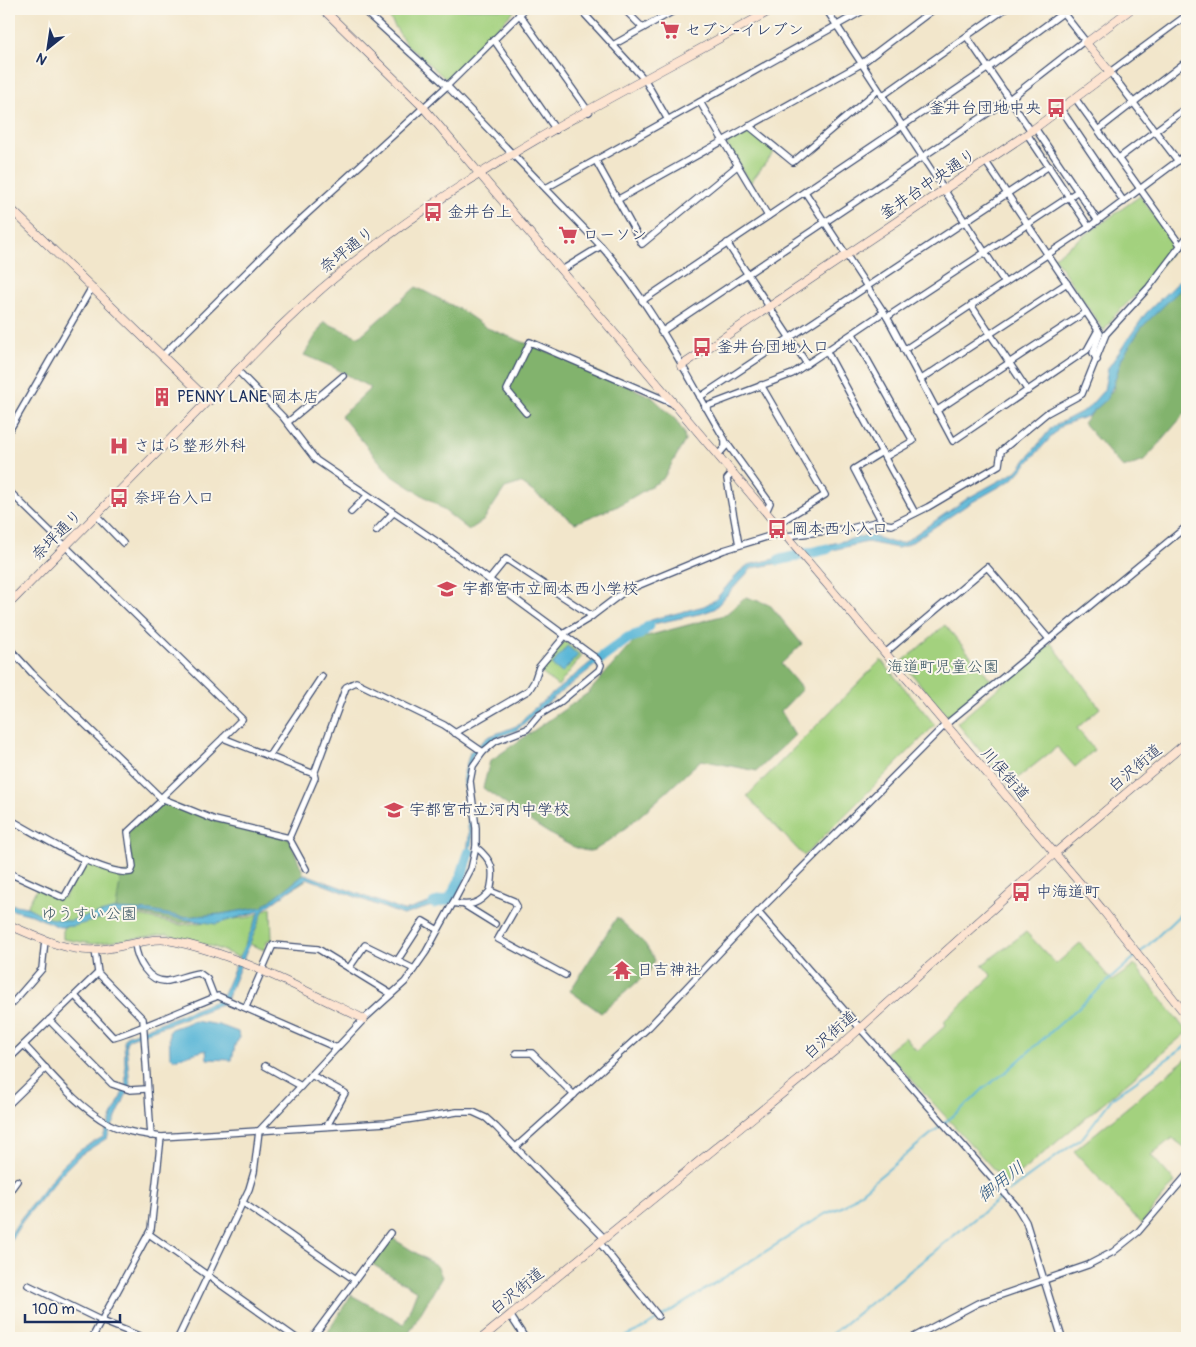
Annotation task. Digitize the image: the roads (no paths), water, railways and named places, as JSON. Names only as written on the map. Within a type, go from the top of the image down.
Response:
[{"type":"main road","name":"川俣街道","points":[[323,9],[424,107],[1055,853],[1187,1016]]},
{"type":"main road","name":"奈坪通り","points":[[9,604],[312,296],[341,270],[479,173],[773,9]]},
{"type":"main road","points":[[1110,72],[1085,42],[1132,9]]},
{"type":"main road","name":"釜井台中央通り","points":[[681,366],[986,162],[1110,72]]},
{"type":"main road","points":[[9,206],[209,400]]},
{"type":"main road","name":"白沢街道","points":[[482,1338],[860,1028],[1055,853],[1187,742]]},
{"type":"main road","points":[[9,927],[44,940],[77,948],[95,950],[165,939],[214,952],[364,1019]]},
{"type":"street","points":[[362,9],[447,86],[618,265],[661,332],[725,440],[770,504],[766,512]]},
{"type":"street","points":[[162,356],[286,233],[447,86],[525,9]]},
{"type":"street","points":[[580,9],[645,80],[668,120]]},
{"type":"street","points":[[624,9],[643,28]]},
{"type":"street","points":[[826,9],[1005,283]]},
{"type":"street","points":[[546,188],[866,9]]},
{"type":"street","points":[[617,200],[861,64],[934,9]]},
{"type":"street","points":[[882,96],[967,38],[1005,9]]},
{"type":"street","points":[[613,45],[674,10]]},
{"type":"street","points":[[642,301],[987,69],[1063,10],[1085,42],[1008,100],[661,332]]},
{"type":"street","points":[[519,14],[589,112]]},
{"type":"street","points":[[1178,161],[1110,72],[1187,15]]},
{"type":"street","points":[[967,38],[1008,100],[1098,220]]},
{"type":"street","points":[[494,40],[556,130]]},
{"type":"street","points":[[1098,130],[1187,61]]},
{"type":"street","points":[[749,126],[793,162],[878,90]]},
{"type":"street","points":[[1075,98],[1181,246]]},
{"type":"street","points":[[700,102],[722,142],[768,216]]},
{"type":"street","points":[[1118,158],[1187,107]]},
{"type":"street","points":[[1061,109],[1124,202]]},
{"type":"street","points":[[1031,131],[1049,166],[1089,227]]},
{"type":"street","points":[[904,350],[1089,227],[1187,154]]},
{"type":"street","points":[[596,161],[642,244],[737,166]]},
{"type":"street","points":[[986,162],[1100,333],[1093,353],[1097,360]]},
{"type":"street","points":[[700,397],[1049,166]]},
{"type":"street","points":[[705,407],[761,385],[782,379],[1078,191]]},
{"type":"street","points":[[805,192],[885,314],[952,441],[1087,350],[1098,330]]},
{"type":"street","points":[[455,733],[528,690],[534,682],[539,667],[564,635],[625,591],[739,545],[785,534],[852,528],[875,522],[892,525],[999,465],[1001,451],[1047,413],[1082,394],[1106,334],[1149,287],[1187,237]]},
{"type":"street","points":[[726,244],[807,364]]},
{"type":"street","points":[[562,270],[601,246]]},
{"type":"street","points":[[920,380],[1067,283]]},
{"type":"street","points":[[9,431],[92,287]]},
{"type":"street","points":[[971,305],[1028,390]]},
{"type":"street","points":[[936,411],[1086,312]]},
{"type":"street","points":[[853,334],[913,441],[854,469],[883,524]]},
{"type":"street","points":[[526,413],[506,390],[530,342],[676,405]]},
{"type":"street","points":[[827,352],[915,513]]},
{"type":"street","points":[[178,1338],[242,1202],[254,1172],[259,1131],[364,1019],[405,982],[453,904],[471,868],[476,847],[476,828],[470,782],[473,766],[480,749],[526,729],[540,714],[559,703],[599,670],[598,660],[489,580],[316,460],[288,422],[238,371]]},
{"type":"street","points":[[288,422],[343,376]]},
{"type":"street","points":[[761,385],[825,495],[776,524]]},
{"type":"street","points":[[718,455],[726,447],[725,440]]},
{"type":"street","points":[[733,472],[727,479],[739,545]]},
{"type":"street","points":[[9,491],[242,719],[128,832],[133,868],[131,872],[121,874],[85,860],[9,819]]},
{"type":"street","points":[[351,512],[367,496]]},
{"type":"street","points":[[376,531],[393,513]]},
{"type":"street","points":[[96,515],[123,543]]},
{"type":"street","points":[[517,1146],[650,1027],[758,912],[945,724],[1187,526]]},
{"type":"street","points":[[489,580],[506,559],[592,616]]},
{"type":"street","points":[[885,653],[987,567],[1049,639]]},
{"type":"street","points":[[9,648],[32,673],[161,798],[215,820],[289,838],[306,869]]},
{"type":"street","points":[[269,756],[322,676]]},
{"type":"street","points":[[289,838],[316,778],[314,774],[346,687],[350,683],[356,682],[455,733],[480,749]]},
{"type":"street","points":[[223,738],[314,774]]},
{"type":"street","points":[[453,904],[466,906],[474,904],[490,891],[494,875],[487,856],[476,847]]},
{"type":"street","points":[[9,873],[64,898],[85,860]]},
{"type":"street","points":[[490,891],[514,901],[517,906],[498,939],[565,975]]},
{"type":"street","points":[[466,906],[495,924]]},
{"type":"street","points":[[758,912],[1017,1207],[1026,1222],[1062,1338]]},
{"type":"street","points":[[397,961],[422,921],[438,930]]},
{"type":"street","points":[[9,1007],[42,970],[44,940]]},
{"type":"street","points":[[134,944],[136,956],[152,976],[159,980],[168,981],[198,974],[207,979],[214,997]]},
{"type":"street","points":[[246,1008],[273,945],[318,949],[391,994]]},
{"type":"street","points":[[349,968],[365,945],[414,969]]},
{"type":"street","points":[[95,950],[98,973],[143,1019],[146,1089],[151,1136]]},
{"type":"street","points":[[9,1059],[98,973]]},
{"type":"street","points":[[75,996],[113,1037],[118,1038],[143,1029],[214,997],[224,998],[337,1048]]},
{"type":"street","points":[[49,1020],[112,1084],[126,1090],[146,1089]]},
{"type":"street","points":[[24,1045],[88,1111],[111,1125],[133,1133],[161,1138],[386,1123],[457,1112],[473,1112],[486,1118],[517,1146],[601,1240],[658,1316]]},
{"type":"street","points":[[516,1053],[532,1053],[574,1095]]},
{"type":"street","points":[[264,1066],[300,1086]]},
{"type":"street","points":[[9,1104],[46,1068]]},
{"type":"street","points":[[311,1075],[345,1093],[327,1126]]},
{"type":"street","points":[[92,1338],[149,1234],[156,1194],[161,1138]]},
{"type":"street","points":[[912,1338],[978,1303],[1088,1265],[1113,1252],[1138,1232],[1187,1175]]},
{"type":"street","points":[[9,1192],[17,1181]]},
{"type":"street","points":[[242,1202],[355,1280]]},
{"type":"street","points":[[312,1338],[390,1233]]},
{"type":"street","points":[[149,1234],[296,1338]]},
{"type":"street","points":[[28,1285],[102,1321],[144,1338]]},
{"type":"street","points":[[510,1314],[525,1338]]},
{"type":"water","points":[[1187,273],[1187,283],[1142,327],[1132,342],[1122,358],[1113,386],[1106,400],[1088,416],[1062,425],[1013,479],[967,505],[909,544],[898,548],[867,542],[815,554],[810,549],[868,535],[894,543],[903,543],[968,498],[1017,471],[1052,427],[1087,409],[1104,390],[1108,368],[1146,313]]},
{"type":"water","points":[[792,555],[795,560],[752,568],[714,609],[653,624],[639,636],[636,632],[651,620],[704,606],[715,600],[738,573],[748,565]]},
{"type":"water","points":[[567,646],[578,655],[562,673],[552,665]]},
{"type":"water","points":[[607,649],[609,654],[536,712],[517,730],[498,737],[473,755],[467,773],[472,840],[468,862],[448,901],[403,915],[307,878],[264,909],[225,1003],[129,1039],[126,1043],[130,1086],[107,1138],[80,1155],[60,1175],[22,1222],[9,1243],[9,1237],[21,1218],[62,1166],[80,1150],[103,1137],[126,1085],[124,1042],[126,1036],[221,999],[260,911],[216,924],[144,913],[117,914],[74,926],[59,927],[32,915],[9,909],[9,904],[27,907],[48,918],[69,921],[116,909],[151,911],[183,917],[221,914],[262,907],[305,874],[404,911],[447,897],[465,864],[469,836],[463,776],[470,752],[488,737],[519,725],[530,712]]},
{"type":"water","points":[[194,1021],[219,1025],[238,1032],[239,1038],[235,1045],[232,1060],[207,1059],[206,1050],[174,1059],[170,1056],[169,1031]]},
{"type":"waterway","points":[[779,560],[827,549]]},
{"type":"waterway","points":[[597,661],[628,638],[640,634],[649,626]]},
{"type":"waterway","points":[[434,903],[450,899],[460,880],[469,853]]},
{"type":"waterway","points":[[1140,953],[1187,908]]},
{"type":"waterway","points":[[621,1338],[644,1328],[825,1214],[844,1206],[971,1101],[984,1088],[1006,1072],[1136,956]]},
{"type":"waterway","name":"御用川","points":[[1008,1192],[1083,1137],[1113,1097],[1187,1045]]},
{"type":"waterway","name":"御用川","points":[[827,1338],[1004,1195]]},
{"type":"place","name":"セブン-イレブン","points":[[670,30]]},
{"type":"place","name":"釜井台団地中央","points":[[1056,108]]},
{"type":"place","name":"金井台上","points":[[433,212]]},
{"type":"place","name":"ローソン","points":[[568,235]]},
{"type":"place","name":"釜井台団地入口","points":[[702,347]]},
{"type":"place","name":"PENNY LANE 岡本店","points":[[162,397]]},
{"type":"place","name":"さはら整形外科","points":[[119,446]]},
{"type":"place","name":"奈坪台入口","points":[[119,498]]},
{"type":"place","name":"岡本西小入口","points":[[777,529]]},
{"type":"place","name":"宇都宮市立岡本西小学校","points":[[447,589]]},
{"type":"place","name":"宇都宮市立河内中学校","points":[[394,810]]},
{"type":"place","name":"中海道町","points":[[1021,892]]},
{"type":"place","name":"日吉神社","points":[[622,970]]},
{"type":"park label","name":"海道町児童公園","points":[[943,667]]},
{"type":"park label","name":"ゆうすい公園","points":[[89,914]]}]
